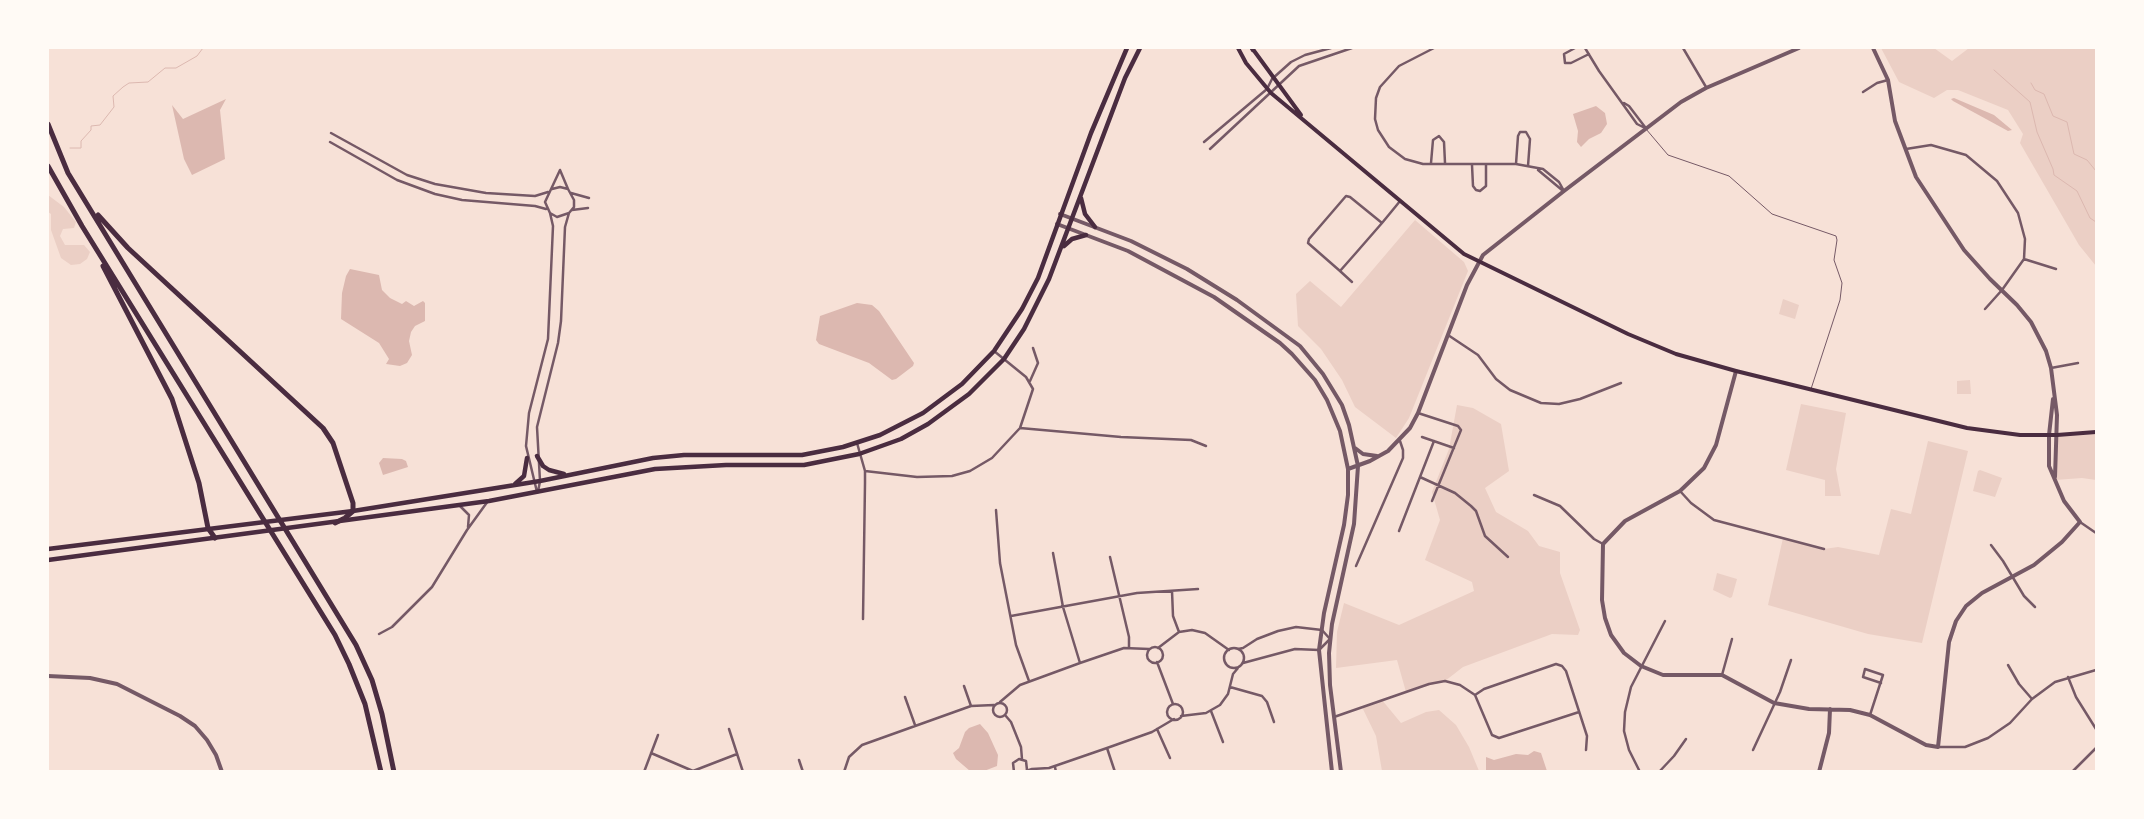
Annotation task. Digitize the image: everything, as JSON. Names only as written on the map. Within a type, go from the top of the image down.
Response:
[{"type":"highway","points":[[48,124],[68,173],[356,645],[372,680],[382,714],[394,772]]},
{"type":"highway","points":[[48,166],[82,226],[172,399],[199,483],[208,528],[215,538]]},
{"type":"highway","points":[[89,206],[128,248],[323,428],[333,443],[353,503],[353,511],[335,523]]},
{"type":"highway","points":[[82,226],[335,635],[365,704],[381,772]]},
{"type":"main road","points":[[48,549],[353,511],[507,487],[653,458],[684,454],[802,455],[857,443],[880,435],[923,413],[962,384],[994,351],[1022,309],[1038,278],[1111,80],[1127,48]]},
{"type":"main road","points":[[48,560],[302,528],[488,501],[538,493],[655,469],[718,465],[804,465],[859,454],[885,446],[934,420],[969,394],[1004,359],[1036,309],[1073,218],[1125,78],[1140,48]]},
{"type":"main road","points":[[1238,48],[1271,93],[1464,254],[1628,334],[1676,354],[1736,371],[1967,428],[2004,434],[2057,435],[2096,432]]},
{"type":"main road","points":[[1252,48],[1272,79],[1305,121]]},
{"type":"main road","points":[[1081,194],[1085,214],[1095,227]]},
{"type":"main road","points":[[1061,248],[1072,239],[1086,235]]},
{"type":"main road","points":[[537,456],[543,466],[549,470],[568,475]]},
{"type":"main road","points":[[507,487],[518,482],[524,476],[528,458]]},
{"type":"street","points":[[1204,142],[1267,89],[1272,79],[1297,59],[1331,48]]},
{"type":"street","points":[[1210,149],[1278,85],[1306,62],[1352,48]]},
{"type":"street","points":[[1434,48],[1399,66],[1380,87],[1374,108],[1378,130],[1389,147],[1405,159],[1423,164],[1516,164],[1543,169],[1551,174],[1564,190]]},
{"type":"street","points":[[1575,48],[1564,54],[1565,63],[1571,63],[1588,54]]},
{"type":"street","points":[[1585,48],[1637,124],[1646,128]]},
{"type":"street","points":[[1683,48],[1706,88]]},
{"type":"street","points":[[1348,469],[1380,456],[1400,441],[1418,413],[1478,261],[1564,190],[1681,102],[1706,88],[1799,48]]},
{"type":"street","points":[[1874,48],[1888,80],[1895,121],[1916,177],[1959,244],[2030,322],[2046,351],[2051,368],[2053,399],[2049,435],[2049,466],[2064,501],[2080,522],[2096,533]]},
{"type":"street","points":[[1863,92],[1878,83],[1888,80]]},
{"type":"street","points":[[1222,126],[1228,132]]},
{"type":"street","points":[[331,132],[407,175],[435,184],[486,194],[535,196],[560,187],[568,189]]},
{"type":"street","points":[[1516,164],[1518,136],[1520,132],[1526,132],[1530,139],[1528,166]]},
{"type":"street","points":[[1431,163],[1432,140],[1439,136],[1444,142],[1445,163]]},
{"type":"street","points":[[330,142],[381,172],[435,194],[462,200],[534,206],[546,209],[557,217],[569,213],[572,210],[574,200],[560,170],[552,189]]},
{"type":"street","points":[[1904,149],[1918,145],[1931,145],[1951,149],[1966,156],[1981,166],[1997,181],[2018,213],[2025,238],[2024,259],[2002,290],[1985,309]]},
{"type":"street","points":[[1472,165],[1473,186],[1476,190],[1480,191],[1486,186],[1486,165]]},
{"type":"street","points":[[1537,169],[1556,186],[1564,190]]},
{"type":"street","points":[[546,209],[545,199],[548,192]]},
{"type":"street","points":[[571,193],[589,198]]},
{"type":"street","points":[[1352,282],[1308,243],[1344,198],[1350,197],[1382,223]]},
{"type":"street","points":[[1340,271],[1401,200]]},
{"type":"street","points":[[572,210],[588,208]]},
{"type":"street","points":[[538,493],[526,446],[529,413],[548,339],[554,226],[550,213]]},
{"type":"street","points":[[538,493],[540,481],[537,456],[537,427],[539,412],[558,343],[561,321],[565,227],[569,213]]},
{"type":"street","points":[[1060,214],[1131,241],[1187,269],[1288,336],[1311,358],[1332,388],[1349,425],[1358,466],[1354,524],[1330,639],[1329,666],[1341,772]]},
{"type":"street","points":[[1057,224],[1128,251],[1214,297],[1280,343],[1302,364],[1327,400],[1340,431],[1348,469],[1348,495],[1344,525],[1322,630],[1320,650],[1332,772]]},
{"type":"street","points":[[2024,259],[2056,269]]},
{"type":"street","points":[[1448,335],[1478,355],[1496,379],[1510,390],[1541,403],[1559,404],[1621,383]]},
{"type":"street","points":[[1030,381],[1038,363],[1033,348]]},
{"type":"street","points":[[865,471],[938,478],[962,474],[987,462],[1020,428],[1033,394],[1030,381],[994,351]]},
{"type":"street","points":[[2051,368],[2078,363]]},
{"type":"street","points":[[1736,371],[1716,445],[1696,477],[1680,491],[1625,520],[1603,544],[1601,569],[1605,618],[1611,635],[1624,653],[1641,666],[1663,675],[1722,675],[1774,702],[1789,706],[1850,710],[1870,715],[1911,738],[1926,745],[1938,747],[1966,746],[1988,738],[2010,723],[2032,699],[2055,682],[2096,670]]},
{"type":"street","points":[[2053,399],[2057,415],[2055,480]]},
{"type":"street","points":[[1418,413],[1458,426],[1461,430],[1432,501]]},
{"type":"street","points":[[1020,428],[1105,436],[1191,440],[1206,446]]},
{"type":"street","points":[[1422,437],[1454,448]]},
{"type":"street","points":[[1356,566],[1403,458],[1400,441]]},
{"type":"street","points":[[1399,531],[1434,441]]},
{"type":"street","points":[[857,443],[865,471],[863,619]]},
{"type":"street","points":[[1355,448],[1370,457],[1380,456]]},
{"type":"street","points":[[1420,477],[1455,493],[1471,506],[1476,511],[1485,536],[1508,557]]},
{"type":"street","points":[[1680,491],[1691,504],[1714,520],[1824,549]]},
{"type":"street","points":[[1534,495],[1560,506],[1594,539],[1603,544]]},
{"type":"street","points":[[379,634],[392,627],[432,587],[467,530],[488,501]]},
{"type":"street","points":[[458,505],[469,515],[467,530]]},
{"type":"street","points":[[996,510],[1000,563],[1016,645],[1029,680]]},
{"type":"street","points":[[1938,747],[1949,642],[1956,621],[1966,606],[1982,593],[2034,565],[2062,542],[2080,522]]},
{"type":"street","points":[[1991,546],[2024,596],[2035,607]]},
{"type":"street","points":[[1053,553],[1063,607],[1080,663]]},
{"type":"street","points":[[1110,557],[1129,637],[1129,648]]},
{"type":"street","points":[[1011,616],[1118,596],[1198,588]]},
{"type":"street","points":[[1172,591],[1173,616],[1179,632]]},
{"type":"street","points":[[1640,772],[1629,750],[1624,731],[1624,712],[1631,688],[1665,621]]},
{"type":"street","points":[[1226,653],[1229,650],[1286,629],[1305,627],[1322,630],[1330,639]]},
{"type":"street","points":[[844,772],[848,756],[860,746],[970,706],[994,705],[1007,699],[1020,685],[1029,680],[1080,663],[1129,648],[1142,650],[1158,648],[1179,632],[1199,630],[1229,650]]},
{"type":"street","points":[[1722,675],[1732,638]]},
{"type":"street","points":[[1320,650],[1330,639]]},
{"type":"street","points":[[1142,650],[1150,662],[1157,662],[1161,660],[1164,643]]},
{"type":"street","points":[[1223,647],[1226,653],[1225,662],[1229,666],[1232,679]]},
{"type":"street","points":[[1158,648],[1162,652]]},
{"type":"street","points":[[1238,648],[1243,653],[1244,663]]},
{"type":"street","points":[[1147,656],[1150,649]]},
{"type":"street","points":[[1026,772],[1032,768],[1055,766],[1107,748],[1157,729],[1164,723],[1181,716],[1211,711],[1225,701],[1232,679],[1238,668],[1244,663],[1295,649],[1320,650]]},
{"type":"street","points":[[1753,750],[1792,660]]},
{"type":"street","points":[[1157,662],[1173,704]]},
{"type":"street","points":[[1475,695],[1484,689],[1556,664],[1562,666],[1566,671],[1588,742],[1586,750]]},
{"type":"street","points":[[2008,665],[2019,684],[2032,699]]},
{"type":"street","points":[[1229,666],[1238,668]]},
{"type":"street","points":[[1870,715],[1884,675],[1865,669],[1863,676],[1881,683]]},
{"type":"street","points":[[48,676],[90,678],[117,684],[180,716],[195,726],[207,740],[216,755],[222,772]]},
{"type":"street","points":[[2068,677],[2076,697],[2096,729]]},
{"type":"street","points":[[1334,717],[1429,684],[1445,681],[1460,685],[1475,695],[1492,735],[1498,738],[1578,712]]},
{"type":"street","points":[[964,686],[970,706]]},
{"type":"street","points":[[1230,687],[1262,696],[1267,702],[1274,722]]},
{"type":"street","points":[[905,697],[915,726]]},
{"type":"street","points":[[1007,699],[1005,715],[1021,747],[1022,759],[1032,768]]},
{"type":"street","points":[[1000,702],[1006,705]]},
{"type":"street","points":[[1173,704],[1178,705],[1190,714]]},
{"type":"street","points":[[1164,723],[1168,709],[1173,704]]},
{"type":"street","points":[[992,712],[994,705]]},
{"type":"street","points":[[985,706],[997,717],[1005,715]]},
{"type":"street","points":[[1181,716],[1182,709]]},
{"type":"street","points":[[1819,772],[1829,733],[1830,710]]},
{"type":"street","points":[[1211,711],[1222,742]]},
{"type":"street","points":[[1168,714],[1174,719]]},
{"type":"street","points":[[729,729],[743,772]]},
{"type":"street","points":[[1157,729],[1170,758]]},
{"type":"street","points":[[644,772],[658,735]]},
{"type":"street","points":[[1659,772],[1686,739]]},
{"type":"street","points":[[1107,748],[1115,772]]},
{"type":"street","points":[[2072,772],[2096,748]]},
{"type":"street","points":[[651,753],[693,771],[737,754]]},
{"type":"street","points":[[1013,770],[1015,761],[1022,759]]},
{"type":"street","points":[[799,760],[803,772]]},
{"type":"street","points":[[1026,772],[1027,763]]},
{"type":"street","points":[[1055,766],[1056,772]]},
{"type":"lane","points":[[1646,128],[1668,154],[1730,176],[1772,214],[1836,236],[1834,260],[1842,283],[1840,300],[1811,390]]},
{"type":"shaded area","points":[[1881,48],[1934,48],[1952,61],[1969,48],[2096,48],[2096,266],[2079,245],[2020,143],[2023,134],[2008,110],[1958,90],[1947,90],[1934,98],[1899,82]]},
{"type":"shaded area","points":[[1954,98],[1994,115],[2012,130],[2008,131],[1951,99]]},
{"type":"shaded area","points":[[226,99],[220,110],[225,159],[192,175],[184,159],[172,105],[183,119]]},
{"type":"shaded area","points":[[1596,106],[1605,113],[1607,124],[1601,133],[1589,139],[1581,147],[1577,142],[1578,131],[1573,114]]},
{"type":"shaded area","points":[[48,195],[64,207],[76,222],[74,228],[63,229],[60,236],[65,245],[84,245],[90,252],[87,259],[80,264],[71,265],[61,258],[51,230]]},
{"type":"shaded area","points":[[1415,220],[1464,262],[1468,271],[1409,418],[1396,438],[1355,407],[1342,380],[1321,349],[1298,326],[1296,294],[1310,281],[1341,307]]},
{"type":"shaded area","points":[[350,269],[379,275],[382,290],[390,298],[402,304],[406,301],[414,306],[423,301],[425,303],[425,321],[415,326],[411,332],[409,341],[412,355],[407,363],[400,366],[386,364],[389,359],[379,343],[341,319],[342,293],[346,276]]},
{"type":"shaded area","points":[[1783,299],[1799,305],[1795,319],[1779,314]]},
{"type":"shaded area","points":[[857,303],[872,305],[879,311],[914,363],[913,366],[896,379],[892,380],[869,363],[819,344],[816,340],[820,316]]},
{"type":"shaded area","points":[[1970,380],[1971,394],[1957,394],[1957,381]]},
{"type":"shaded area","points":[[1801,404],[1846,413],[1836,469],[1841,496],[1825,496],[1825,480],[1786,470]]},
{"type":"shaded area","points":[[1457,405],[1473,408],[1501,424],[1509,471],[1485,488],[1496,512],[1528,531],[1539,546],[1560,552],[1560,573],[1580,630],[1578,635],[1552,634],[1463,667],[1445,681],[1406,692],[1397,660],[1336,668],[1337,632],[1344,603],[1399,625],[1474,591],[1472,582],[1425,560],[1440,520],[1432,492],[1449,449]]},
{"type":"shaded area","points":[[2096,432],[2096,480],[2082,478],[2055,480],[2057,435]]},
{"type":"shaded area","points":[[1928,441],[1968,451],[1922,643],[1868,634],[1768,605],[1783,538],[1824,549],[1838,547],[1879,555],[1891,509],[1911,514]]},
{"type":"shaded area","points":[[383,458],[402,459],[406,461],[408,467],[383,475],[379,463]]},
{"type":"shaded area","points":[[1980,470],[2002,478],[1995,497],[1973,491],[1978,471]]},
{"type":"shaded area","points":[[1717,573],[1737,579],[1732,597],[1730,598],[1713,590]]},
{"type":"shaded area","points":[[1382,700],[1401,723],[1426,712],[1439,710],[1456,725],[1469,747],[1479,771],[1382,771],[1376,736],[1362,707]]},
{"type":"shaded area","points":[[980,724],[988,733],[998,755],[997,766],[984,771],[970,771],[956,759],[953,753],[959,748],[965,732],[969,728]]},
{"type":"shaded area","points":[[1534,751],[1541,753],[1547,771],[1486,771],[1486,757],[1494,760],[1516,754],[1528,755]]},
{"type":"waterway","points":[[70,148],[81,148],[81,141],[91,130],[91,126],[100,125],[114,107],[113,96],[123,87],[129,83],[148,82],[165,68],[176,68],[197,56],[203,48]]},
{"type":"waterway","points":[[1994,70],[2030,102],[2037,132],[2054,175],[2077,191],[2090,218],[2096,222]]},
{"type":"waterway","points":[[2031,83],[2035,90],[2044,94],[2053,116],[2067,122],[2074,154],[2087,160],[2096,171]]}]
